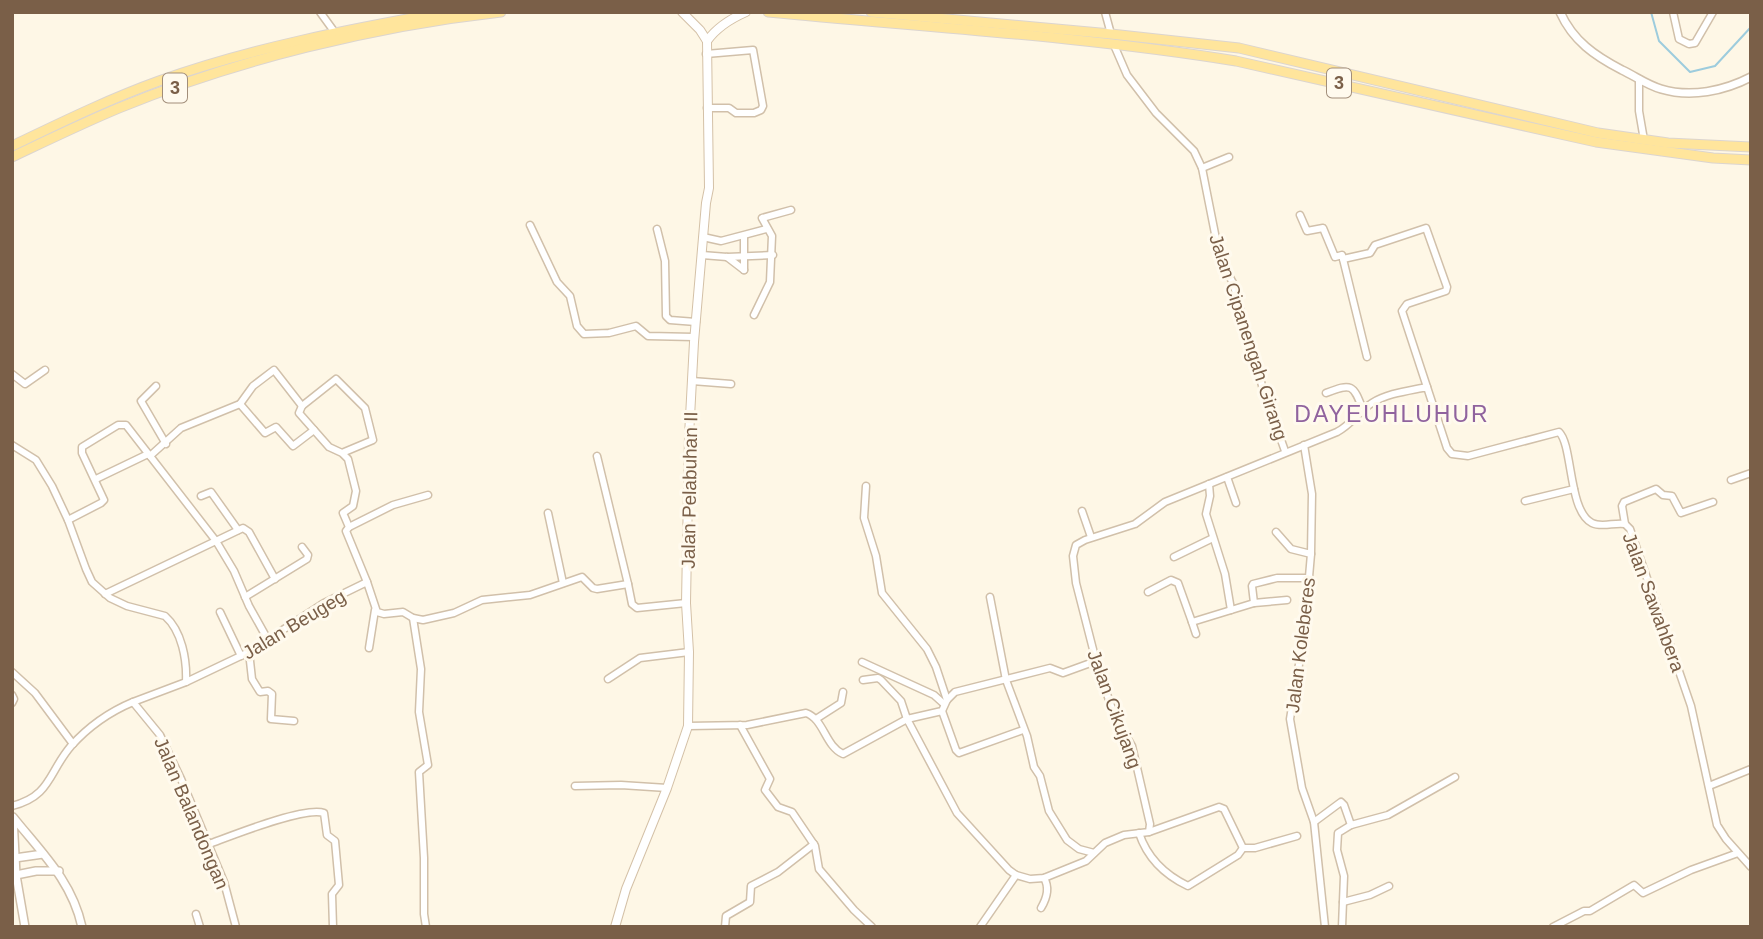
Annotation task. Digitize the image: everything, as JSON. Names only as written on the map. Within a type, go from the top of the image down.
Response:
[{"type":"main road","name":"3","points":[[407,23],[446,12]]},
{"type":"main road","name":"3","points":[[12,157],[119,108],[234,68],[342,35],[407,23],[501,12]]},
{"type":"main road","points":[[682,12],[707,41],[727,21],[746,12]]},
{"type":"main road","name":"3","points":[[768,12],[1111,34],[1239,48],[1597,138],[1751,147]]},
{"type":"main road","name":"3","points":[[871,12],[1236,61],[1666,153],[1751,160]]},
{"type":"main road","points":[[12,146],[115,98],[160,81],[267,50],[342,35]]},
{"type":"main road","name":"Jalan Pelabuhan II","points":[[615,927],[626,889],[667,789],[688,726],[690,652],[686,603],[689,438],[694,337],[709,188],[707,41]]},
{"type":"street","points":[[320,12],[342,35]]},
{"type":"street","points":[[1105,12],[1111,34]]},
{"type":"street","points":[[1560,12],[1574,35],[1596,56],[1663,90],[1702,92],[1732,87],[1751,78]]},
{"type":"street","points":[[1673,12],[1679,39],[1689,44],[1695,43],[1700,37],[1713,12]]},
{"type":"street","name":"Jalan Cipanengah Girang","points":[[1114,45],[1126,75],[1170,128],[1194,151],[1202,168],[1220,259],[1233,283],[1263,389],[1285,451]]},
{"type":"street","points":[[706,54],[753,50],[763,106],[754,113],[736,113],[729,108],[707,108]]},
{"type":"street","points":[[1639,79],[1639,111],[1644,140]]},
{"type":"street","points":[[1202,168],[1229,157]]},
{"type":"street","points":[[754,315],[768,289],[773,255],[772,236],[766,229],[763,217],[791,210]]},
{"type":"street","points":[[1082,511],[1091,537],[1135,524],[1165,502],[1348,426],[1363,410],[1382,398],[1427,387],[1402,311],[1407,304],[1446,291],[1447,287],[1426,228],[1375,245],[1370,253],[1343,258],[1342,255],[1335,257],[1322,226],[1307,231],[1300,215]]},
{"type":"street","points":[[530,225],[557,282],[570,296],[577,326],[584,334],[601,334],[636,326],[648,337],[694,337]]},
{"type":"street","points":[[657,229],[665,261],[666,316],[670,320],[696,322]]},
{"type":"street","points":[[703,237],[721,241],[766,229]]},
{"type":"street","points":[[727,257],[743,271],[744,237]]},
{"type":"street","points":[[702,255],[773,255]]},
{"type":"street","points":[[1343,258],[1367,357]]},
{"type":"street","points":[[12,374],[26,384],[44,370]]},
{"type":"street","points":[[96,479],[149,455],[166,444],[181,428],[240,404],[253,386],[275,370],[302,406]]},
{"type":"street","points":[[342,453],[373,440],[363,405],[336,379],[302,406],[299,413],[330,447],[342,453],[350,462],[356,491],[353,506],[343,512],[349,527]]},
{"type":"street","points":[[692,382],[731,384]]},
{"type":"street","points":[[156,386],[141,401],[166,444]]},
{"type":"street","points":[[1326,393],[1346,386],[1351,387],[1363,410]]},
{"type":"street","name":"Jalan Sawahbera","points":[[1427,387],[1447,448],[1452,454],[1468,456],[1559,432],[1564,439],[1574,489],[1585,517],[1596,525],[1625,524],[1633,535],[1688,696],[1717,825],[1751,867]]},
{"type":"street","points":[[240,404],[265,433],[276,427],[293,446],[314,430]]},
{"type":"street","points":[[68,520],[103,502],[104,498],[82,453],[82,447],[123,424],[216,541],[268,640]]},
{"type":"street","points":[[12,445],[40,465],[68,520],[88,575],[105,594],[127,606],[159,614],[169,620],[184,654],[186,682],[106,715],[73,744],[43,791],[31,800],[12,806]]},
{"type":"street","name":"Jalan Koleberes","points":[[1304,445],[1312,494],[1311,554],[1304,634],[1290,719],[1302,788],[1314,822],[1325,927]]},
{"type":"street","points":[[597,456],[632,604],[637,608],[686,603]]},
{"type":"street","points":[[1731,480],[1751,473]]},
{"type":"street","points":[[1227,477],[1236,503]]},
{"type":"street","points":[[1209,484],[1210,496],[1206,509],[1231,610]]},
{"type":"street","points":[[866,486],[864,518],[876,556],[882,593],[927,649],[936,667],[956,750],[959,753],[1024,730]]},
{"type":"street","points":[[1525,501],[1574,489]]},
{"type":"street","points":[[1625,524],[1622,506],[1624,502],[1656,489],[1663,495],[1672,496],[1681,513],[1713,502]]},
{"type":"street","points":[[201,496],[211,492],[238,530]]},
{"type":"street","points":[[367,582],[346,531],[393,505],[428,495]]},
{"type":"street","points":[[548,513],[563,583]]},
{"type":"street","points":[[105,594],[243,528],[247,530],[275,579]]},
{"type":"street","points":[[1276,532],[1291,548],[1311,554]]},
{"type":"street","name":"Jalan Cikujang","points":[[1091,537],[1076,545],[1073,556],[1076,583],[1096,661],[1114,715],[1132,747],[1150,819],[1149,832]]},
{"type":"street","points":[[1174,557],[1213,538]]},
{"type":"street","points":[[245,597],[307,559],[308,555],[302,547]]},
{"type":"street","name":"Jalan Beugeg","points":[[186,682],[249,652],[324,603],[367,582],[375,610],[384,614],[402,612],[423,620],[465,609],[482,600],[530,595],[582,577],[597,589],[628,584]]},
{"type":"street","points":[[1254,603],[1252,586],[1259,581],[1309,578]]},
{"type":"street","points":[[1148,592],[1171,580],[1178,583],[1196,634]]},
{"type":"street","points":[[990,597],[1006,680],[1034,767],[1040,776],[1049,811],[1061,833],[1079,849],[1094,853]]},
{"type":"street","points":[[1192,622],[1254,603],[1287,600]]},
{"type":"street","points":[[369,648],[375,610]]},
{"type":"street","points":[[220,612],[240,656]]},
{"type":"street","points":[[413,618],[421,669],[419,712],[428,764],[428,767],[419,772],[426,927]]},
{"type":"street","points":[[249,652],[254,684],[260,692],[268,691],[272,694],[271,719],[294,720]]},
{"type":"street","points":[[608,680],[640,658],[690,652]]},
{"type":"street","points":[[688,726],[740,725],[803,713],[811,714],[831,746],[843,754],[907,719],[944,705],[955,692],[1050,668],[1063,673],[1096,661]]},
{"type":"street","points":[[862,662],[934,695],[944,705]]},
{"type":"street","points":[[12,672],[35,693],[73,744]]},
{"type":"street","points":[[863,680],[878,678],[901,701],[907,719],[957,813],[1013,873],[1030,878],[1044,878],[1078,865],[1113,839],[1149,832],[1222,807],[1243,848]]},
{"type":"street","points":[[816,719],[841,704],[843,692]]},
{"type":"street","points":[[12,695],[12,703]]},
{"type":"street","name":"Jalan Balandongan","points":[[133,702],[160,735],[209,844],[224,882],[236,927]]},
{"type":"street","points":[[740,725],[770,779],[765,790],[778,807],[793,813],[814,844],[819,869],[872,927]]},
{"type":"street","points":[[1709,786],[1751,769]]},
{"type":"street","points":[[1342,927],[1344,876],[1337,850],[1338,835],[1351,825],[1388,814],[1455,777]]},
{"type":"street","points":[[575,786],[621,785],[667,789]]},
{"type":"street","points":[[1314,822],[1340,802],[1344,805],[1351,825]]},
{"type":"street","points":[[209,844],[282,819],[317,811],[324,813],[327,835],[335,842],[339,885],[333,892],[333,927]]},
{"type":"street","points":[[12,816],[59,871],[73,895],[82,927]]},
{"type":"street","points":[[12,816],[16,875],[25,927]]},
{"type":"street","points":[[1139,834],[1143,847],[1153,860],[1188,886],[1230,860],[1243,848],[1255,848],[1297,836]]},
{"type":"street","points":[[725,927],[729,913],[750,902],[751,886],[778,872],[814,844]]},
{"type":"street","points":[[1553,927],[1584,911],[1590,911],[1634,885],[1643,893],[1691,870],[1738,853]]},
{"type":"street","points":[[15,858],[43,854]]},
{"type":"street","points":[[16,875],[36,870],[59,871]]},
{"type":"street","points":[[980,927],[1013,873]]},
{"type":"street","points":[[1041,908],[1048,889],[1044,878]]},
{"type":"street","points":[[1343,902],[1370,895],[1389,886]]},
{"type":"street","points":[[196,914],[200,927]]},
{"type":"waterway","points":[[1651,12],[1659,41],[1690,72],[1715,66],[1751,27]]},
{"type":"district","name":"DAYEUHLUHUR","points":[[1392,414]]}]
